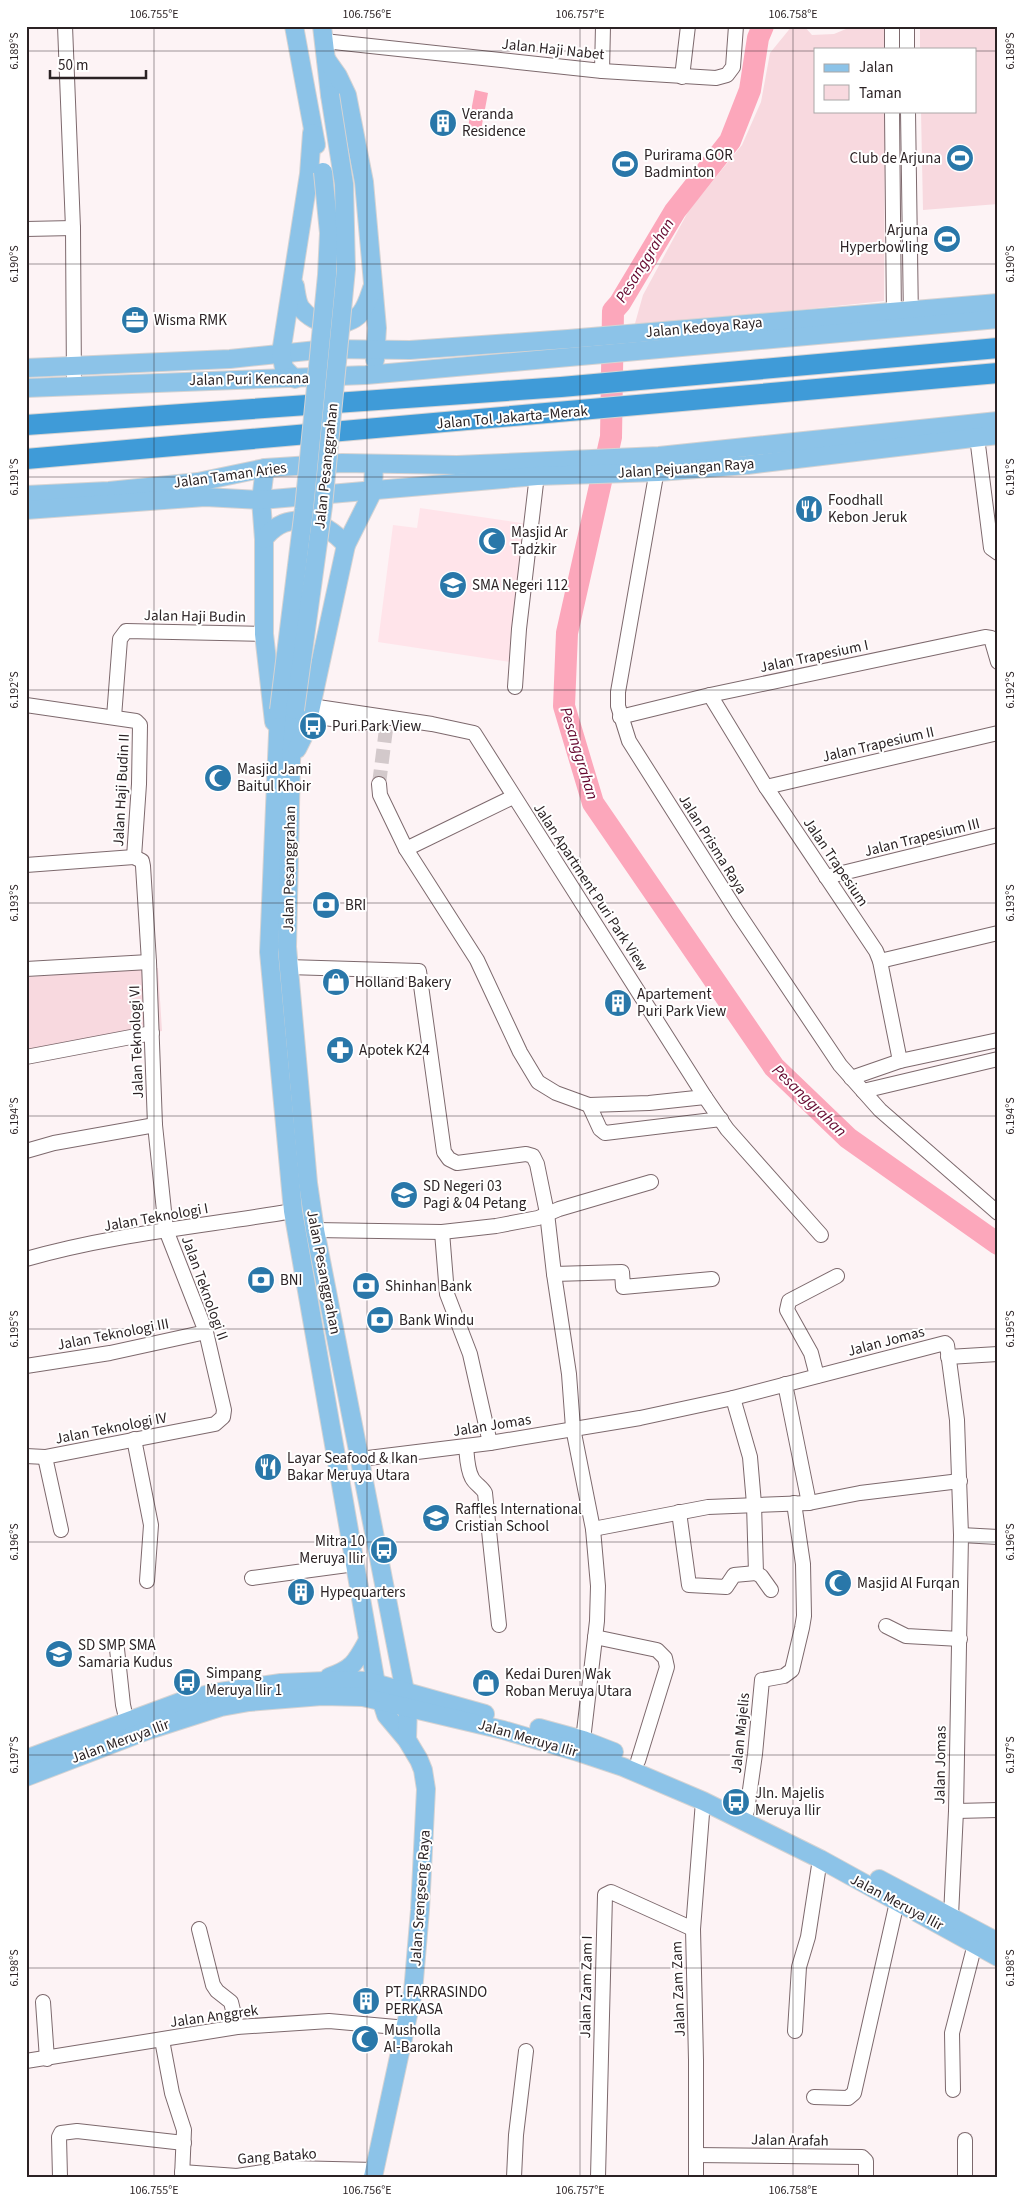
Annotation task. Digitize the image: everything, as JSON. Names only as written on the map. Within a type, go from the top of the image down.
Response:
[{"type":"highway","name":"Jalan Tol Jakarta–Merak","points":[[26,425],[561,387],[998,348]]},
{"type":"highway","name":"Jalan Tol Jakarta–Merak","points":[[26,459],[998,373]]},
{"type":"main road","name":"Jalan Pesanggrahan","points":[[294,26],[312,133],[323,172],[329,233],[304,509],[299,710],[276,745],[269,941],[277,1048],[293,1211],[378,1692]]},
{"type":"main road","name":"Jalan Pesanggrahan","points":[[323,34],[330,95],[344,184],[346,269],[323,506],[292,761],[287,936],[288,967],[308,1183],[315,1230],[406,1699]]},
{"type":"main road","points":[[326,59],[338,76],[349,104],[364,182],[377,349],[373,365],[366,375]]},
{"type":"main road","points":[[295,379],[284,368],[281,353],[295,276],[309,174],[312,133]]},
{"type":"main road","points":[[295,276],[296,293],[301,308],[313,319],[329,324],[345,323],[360,314],[368,300],[372,285]]},
{"type":"main road","name":"Jalan Kedoya Raya","points":[[410,350],[568,339],[652,340],[902,319],[998,303]]},
{"type":"main road","name":"Jalan Kedoya Raya","points":[[902,319],[998,319]]},
{"type":"main road","name":"Jalan Kedoya Raya","points":[[471,367],[572,358],[652,340]]},
{"type":"main road","name":"Jalan Puri Kencana","points":[[26,368],[230,359],[327,349],[410,350]]},
{"type":"main road","name":"Jalan Puri Kencana","points":[[26,388],[230,379],[295,379],[471,367]]},
{"type":"main road","name":"Jalan Pejuangan Raya","points":[[374,464],[538,468],[625,464],[747,465],[977,430],[998,421]]},
{"type":"main road","name":"Jalan Pejuangan Raya","points":[[977,430],[998,435]]},
{"type":"main road","name":"Jalan Taman Aries","points":[[26,495],[109,491],[198,482],[265,468],[342,463],[374,464]]},
{"type":"main road","points":[[299,710],[346,545],[373,491],[374,464]]},
{"type":"main road","points":[[265,468],[261,500],[264,539],[264,634],[276,745]]},
{"type":"main road","name":"Jalan Pejuangan Raya","points":[[373,491],[538,468]]},
{"type":"main road","name":"Jalan Taman Aries","points":[[26,510],[205,497],[261,500],[373,491]]},
{"type":"main road","points":[[264,539],[271,529],[284,523],[305,521],[325,526],[337,534],[346,545]]},
{"type":"main road","points":[[276,1029],[294,1029]]},
{"type":"main road","points":[[277,1048],[296,1046]]},
{"type":"main road","points":[[349,1523],[371,1520]]},
{"type":"main road","points":[[317,1680],[350,1668],[368,1640]]},
{"type":"main road","points":[[397,1660],[411,1678],[438,1701]]},
{"type":"main road","name":"Jalan Meruya Ilir","points":[[26,1759],[180,1702],[212,1693],[248,1687],[317,1680],[348,1680],[378,1692],[585,1754],[623,1767],[703,1801],[820,1860],[998,1957]]},
{"type":"main road","name":"Jalan Meruya Ilir","points":[[26,1777],[146,1730],[222,1707],[249,1702],[322,1696],[363,1697],[378,1692]]},
{"type":"main road","name":"Jalan Srengseng Raya","points":[[374,2173],[407,2028],[413,1992],[426,1803],[423,1770],[407,1740],[386,1715],[378,1692]]},
{"type":"main road","name":"Jalan Meruya Ilir","points":[[406,1699],[438,1701],[583,1740],[638,1761],[747,1811],[998,1942]]},
{"type":"main road","name":"Jalan Srengseng Raya","points":[[406,1699],[407,1740]]},
{"type":"street","points":[[65,26],[73,228],[74,385]]},
{"type":"street","points":[[602,71],[603,26]]},
{"type":"street","points":[[682,77],[688,26]]},
{"type":"street","name":"Jalan Haji Nabet","points":[[323,34],[602,71],[716,78],[727,75],[733,67],[736,26]]},
{"type":"street","points":[[892,26],[892,48]]},
{"type":"street","points":[[907,26],[908,48]]},
{"type":"street","points":[[892,112],[902,319]]},
{"type":"street","points":[[902,319],[908,112]]},
{"type":"street","points":[[26,229],[73,228]]},
{"type":"street","points":[[977,430],[991,548],[998,553]]},
{"type":"street","name":"Jalan Prisma Raya","points":[[658,464],[622,670],[618,706],[629,741],[732,905],[851,1078],[880,1110],[998,1213]]},
{"type":"street","points":[[515,687],[519,629],[538,468]]},
{"type":"street","name":"Jalan Haji Budin","points":[[114,717],[120,639],[125,632],[264,634]]},
{"type":"street","name":"Jalan Trapesium I","points":[[620,717],[710,695],[985,637],[991,638],[998,662]]},
{"type":"street","name":"Jalan Trapesium","points":[[710,695],[766,787],[880,961],[900,1061]]},
{"type":"street","points":[[26,705],[114,717]]},
{"type":"street","name":"Jalan Apartment Puri Park View","points":[[299,710],[386,724],[474,733],[513,797],[727,1129],[821,1235]]},
{"type":"street","name":"Jalan Haji Budin II","points":[[114,717],[136,721],[140,724],[140,776],[134,857]]},
{"type":"street","name":"Jalan Trapesium II","points":[[766,787],[998,732]]},
{"type":"street","points":[[379,784],[380,795],[406,849],[476,960],[520,1052],[538,1082],[556,1093],[588,1105],[649,1103],[705,1097]]},
{"type":"street","name":"Jalan Apartment Puri Park View","points":[[406,849],[513,797]]},
{"type":"street","name":"Jalan Trapesium III","points":[[826,877],[998,835]]},
{"type":"street","points":[[26,865],[134,857]]},
{"type":"street","name":"Jalan Teknologi VI","points":[[134,857],[142,861],[143,866],[149,962],[155,1124],[166,1230]]},
{"type":"street","points":[[880,961],[998,933]]},
{"type":"street","points":[[26,968],[149,962]]},
{"type":"street","points":[[288,967],[419,971],[444,1152],[449,1159],[457,1163],[526,1154],[533,1156],[537,1164],[547,1213],[569,1374],[573,1428],[593,1529],[598,1586],[595,1637],[583,1740]]},
{"type":"street","points":[[26,1058],[152,1033]]},
{"type":"street","points":[[851,1078],[900,1061],[998,1040]]},
{"type":"street","points":[[863,1092],[998,1059]]},
{"type":"street","points":[[588,1105],[600,1129],[605,1133],[721,1119]]},
{"type":"street","points":[[26,1152],[54,1143],[155,1124]]},
{"type":"street","points":[[315,1230],[442,1232],[496,1226],[538,1218],[547,1213],[651,1182]]},
{"type":"street","name":"Jalan Teknologi I","points":[[26,1259],[50,1252],[166,1230],[293,1211]]},
{"type":"street","name":"Jalan Teknologi II","points":[[166,1230],[206,1332],[224,1410],[223,1416]]},
{"type":"street","points":[[442,1232],[447,1294],[470,1354],[490,1443]]},
{"type":"street","points":[[554,1274],[622,1272],[624,1287],[712,1279]]},
{"type":"street","points":[[817,1376],[810,1353],[787,1310],[788,1304],[789,1300],[837,1276]]},
{"type":"street","name":"Jalan Teknologi III","points":[[26,1366],[110,1353],[206,1332]]},
{"type":"street","name":"Jalan Jomas","points":[[360,1460],[490,1443],[640,1418],[733,1398],[942,1343],[947,1345],[957,1420],[962,1535],[956,1811],[951,1916]]},
{"type":"street","points":[[948,1357],[998,1354]]},
{"type":"street","points":[[785,1384],[809,1502]]},
{"type":"street","points":[[733,1398],[748,1447],[754,1504],[756,1573]]},
{"type":"street","name":"Jalan Teknologi IV","points":[[61,1530],[45,1457],[215,1424],[220,1422],[223,1416]]},
{"type":"street","points":[[134,1439],[151,1525],[148,1581]]},
{"type":"street","points":[[466,1446],[472,1480],[483,1488],[485,1493],[499,1625]]},
{"type":"street","points":[[26,1456],[45,1457]]},
{"type":"street","points":[[593,1529],[708,1507],[809,1502],[860,1492],[960,1481]]},
{"type":"street","name":"Jalan Majelis","points":[[747,1811],[762,1680],[784,1676],[792,1670],[804,1616],[803,1564],[794,1503]]},
{"type":"street","points":[[679,1512],[689,1585],[728,1586],[734,1575],[756,1573],[761,1576],[771,1590]]},
{"type":"street","points":[[962,1535],[998,1537]]},
{"type":"street","points":[[252,1578],[355,1564]]},
{"type":"street","points":[[886,1626],[906,1636],[960,1639]]},
{"type":"street","points":[[595,1637],[656,1650],[665,1658],[667,1667],[638,1761]]},
{"type":"street","points":[[117,1649],[123,1705],[127,1722]]},
{"type":"street","name":"Jalan Zam Zam","points":[[696,2177],[693,1929],[703,1801]]},
{"type":"street","points":[[956,1811],[998,1810]]},
{"type":"street","points":[[795,2031],[799,1967],[808,1937],[820,1860]]},
{"type":"street","name":"Jalan Zam Zam I","points":[[598,2177],[604,1895],[611,1892],[693,1929]]},
{"type":"street","points":[[814,2098],[848,2098],[854,2093],[897,1902]]},
{"type":"street","points":[[199,1929],[213,1985],[217,1991],[231,2002],[238,2027]]},
{"type":"street","points":[[953,2090],[952,2033],[975,1944]]},
{"type":"street","points":[[43,2002],[47,2059]]},
{"type":"street","name":"Jalan Anggrek","points":[[26,2061],[238,2027],[329,2021],[407,2028]]},
{"type":"street","points":[[162,2040],[172,2093],[184,2130],[182,2174]]},
{"type":"street","points":[[514,2177],[516,2135],[526,2051]]},
{"type":"street","points":[[60,2177],[59,2137],[61,2133],[77,2131],[184,2143]]},
{"type":"street","points":[[965,2140],[965,2177]]},
{"type":"street","name":"Jalan Arafah","points":[[696,2155],[862,2157],[866,2161],[866,2177]]},
{"type":"street","name":"Gang Batako","points":[[182,2174],[250,2176],[290,2168],[374,2173]]},
{"type":"shaded area","points":[[475,90],[488,93],[481,130],[468,127]]},
{"type":"shaded area","name":"SMA Negeri 112","points":[[420,508],[528,524],[510,662],[378,642],[393,525],[417,528]]},
{"type":"green space","points":[[792,26],[804,26],[812,35],[834,34],[853,26],[885,26],[885,48],[814,48],[814,112],[885,112],[884,301],[634,327],[643,295],[689,210],[742,145],[761,102],[770,53]]},
{"type":"green space","name":"Club de Arjuna","points":[[920,26],[998,26],[998,204],[923,210],[921,112],[976,112],[976,48],[920,48]]},
{"type":"green space","points":[[158,968],[162,1031],[26,1054],[26,977]]},
{"type":"waterway","name":"Pesanggrahan","points":[[763,26],[758,38],[750,90],[730,141],[675,211],[620,303],[613,311],[611,437],[567,633],[564,706],[593,803],[774,1067],[848,1138],[998,1244]]},
{"type":"tunnel","points":[[379,784],[386,729]]},
{"type":"place","name":"Veranda Residence","points":[[443,123]]},
{"type":"place","name":"Club de Arjuna","points":[[960,158]]},
{"type":"place","name":"Purirama GOR Badminton","points":[[625,164]]},
{"type":"place","name":"Arjuna Hyperbowling","points":[[947,239]]},
{"type":"place","name":"Wisma RMK","points":[[135,320]]},
{"type":"place","name":"Foodhall Kebon Jeruk","points":[[809,509]]},
{"type":"place","name":"Masjid Ar Tadzkir","points":[[492,541]]},
{"type":"place","name":"SMA Negeri 112","points":[[453,585]]},
{"type":"place","name":"Puri Park View","points":[[313,726]]},
{"type":"place","name":"Masjid Jami Baitul Khoir","points":[[218,778]]},
{"type":"place","name":"BRI","points":[[326,905]]},
{"type":"place","name":"Holland Bakery","points":[[336,982]]},
{"type":"place","name":"Apartement Puri Park View","points":[[618,1003]]},
{"type":"place","name":"Apotek K24","points":[[340,1050]]},
{"type":"place","name":"SD Negeri 03 Pagi & 04 Petang","points":[[404,1195]]},
{"type":"place","name":"BNI","points":[[261,1280]]},
{"type":"place","name":"Shinhan Bank","points":[[366,1286]]},
{"type":"place","name":"Bank Windu","points":[[380,1320]]},
{"type":"place","name":"Layar Seafood & Ikan Bakar Meruya Utara","points":[[268,1467]]},
{"type":"place","name":"Raffles International Cristian School","points":[[436,1518]]},
{"type":"place","name":"Mitra 10 Meruya Ilir","points":[[384,1550]]},
{"type":"place","name":"Masjid Al Furqan","points":[[838,1583]]},
{"type":"place","name":"Hypequarters","points":[[301,1592]]},
{"type":"place","name":"SD SMP SMA Samaria Kudus","points":[[59,1654]]},
{"type":"place","name":"Simpang Meruya Ilir 1","points":[[187,1682]]},
{"type":"place","name":"Kedai Duren Wak Roban Meruya Utara","points":[[486,1683]]},
{"type":"place","name":"Jln. Majelis Meruya Ilir","points":[[736,1802]]},
{"type":"place","name":"PT. FARRASINDO PERKASA","points":[[366,2001]]},
{"type":"place","name":"Musholla Al-Barokah","points":[[365,2039]]}]
